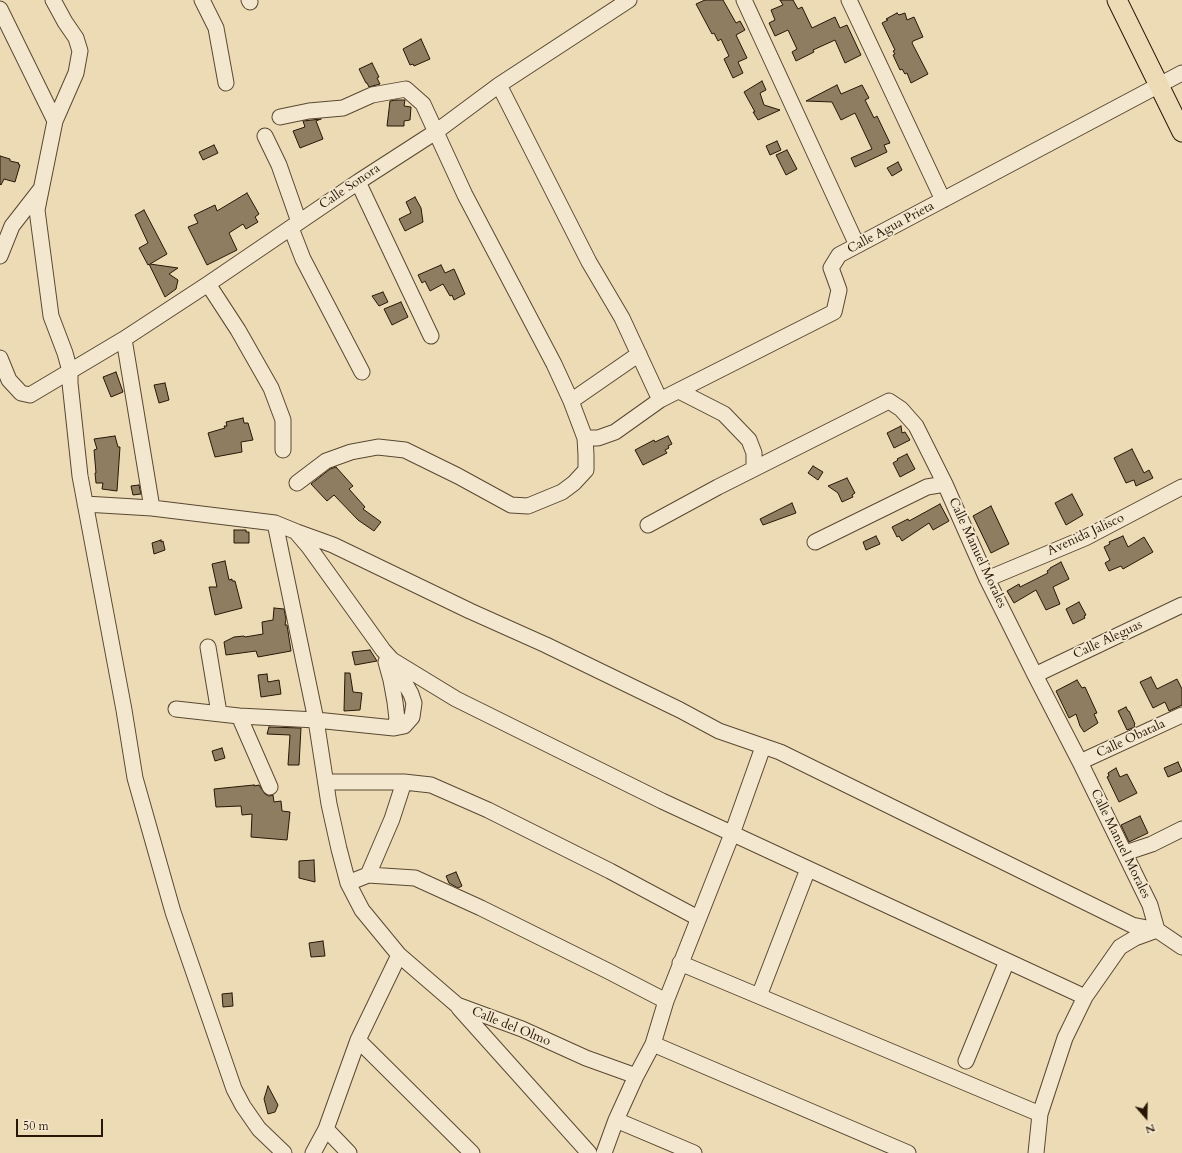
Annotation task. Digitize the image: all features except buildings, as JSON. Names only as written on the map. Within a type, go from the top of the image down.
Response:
[{"type":"main road","points":[[1117,0],[1182,132]]},
{"type":"street","points":[[54,0],[65,22],[76,38],[80,51],[76,73],[55,121],[37,210],[51,316],[70,371],[79,470],[124,710],[135,778],[173,912],[234,1089],[243,1106],[259,1129],[284,1153]]},
{"type":"street","points":[[202,0],[216,28],[226,82]]},
{"type":"street","name":"Calle Sonora","points":[[0,358],[9,380],[21,393],[30,395],[124,339],[208,284],[358,182],[437,131],[499,85],[629,0]]},
{"type":"street","points":[[744,0],[857,245]]},
{"type":"street","points":[[849,0],[943,200]]},
{"type":"street","points":[[0,9],[55,121]]},
{"type":"street","name":"Calle Agua Prieta","points":[[585,438],[598,438],[615,432],[660,400],[834,312],[839,290],[831,268],[839,255],[1182,73]]},
{"type":"street","points":[[499,85],[588,262],[613,301],[660,400]]},
{"type":"street","points":[[280,117],[309,111],[343,108],[372,95],[406,89],[423,104],[437,131],[465,195],[554,364],[585,438],[586,470],[562,492],[528,506],[511,505],[458,476],[405,450],[378,446],[351,452],[326,461],[297,483]]},
{"type":"street","points":[[265,136],[279,165],[304,259],[362,372]]},
{"type":"street","points":[[358,182],[431,336]]},
{"type":"street","points":[[0,256],[12,226],[41,188]]},
{"type":"street","points":[[208,284],[238,330],[271,388],[283,420],[283,450]]},
{"type":"street","points":[[124,339],[152,508]]},
{"type":"street","points":[[571,402],[639,354]]},
{"type":"street","points":[[679,391],[724,414],[749,440],[754,453],[754,468]]},
{"type":"street","name":"Calle Manuel Morales","points":[[648,524],[754,468],[889,401],[901,409],[916,426],[945,484],[987,579],[1080,762],[1150,905],[1157,930]]},
{"type":"street","points":[[815,542],[927,487],[945,484]]},
{"type":"street","name":"Avenida Jalisco","points":[[987,579],[1085,538],[1182,487]]},
{"type":"street","points":[[85,504],[152,508],[275,523],[333,545],[470,612],[546,644],[680,710],[719,731],[780,752],[1132,925],[1157,930],[1182,947]]},
{"type":"street","name":"Calle del Olmo","points":[[275,523],[316,720],[339,849],[348,883],[362,910],[399,955],[457,1006],[522,1029],[586,1058],[636,1076]]},
{"type":"street","points":[[297,532],[387,655],[456,699],[600,771],[732,834],[1085,997]]},
{"type":"street","name":"Calle Aleguas","points":[[1035,675],[1182,605]]},
{"type":"street","points":[[208,647],[219,713]]},
{"type":"street","points":[[176,709],[239,716],[316,720],[394,728],[397,720],[387,655]]},
{"type":"street","name":"Calle Obatala","points":[[1080,762],[1182,715]]},
{"type":"street","points":[[239,716],[270,788]]},
{"type":"street","points":[[604,1153],[616,1120],[636,1076],[653,1044],[666,1001],[732,834],[762,747]]},
{"type":"street","points":[[326,782],[404,782],[431,785],[488,810],[610,871],[698,918]]},
{"type":"street","points":[[368,875],[392,819],[404,782]]},
{"type":"street","points":[[1125,853],[1152,844],[1182,829]]},
{"type":"street","points":[[759,996],[808,869]]},
{"type":"street","points":[[348,883],[368,875],[415,878],[587,960],[666,1001]]},
{"type":"street","points":[[1036,1153],[1040,1114],[1065,1038],[1085,997],[1120,947],[1135,938],[1157,930]]},
{"type":"street","points":[[313,1153],[326,1129],[358,1040],[399,955]]},
{"type":"street","points":[[966,1062],[1007,961]]},
{"type":"street","points":[[680,963],[1040,1114]]},
{"type":"street","points":[[457,1006],[589,1153]]},
{"type":"street","points":[[358,1040],[472,1153]]},
{"type":"street","points":[[653,1044],[908,1153]]},
{"type":"street","points":[[616,1120],[694,1153]]},
{"type":"street","points":[[326,1129],[349,1153]]}]
